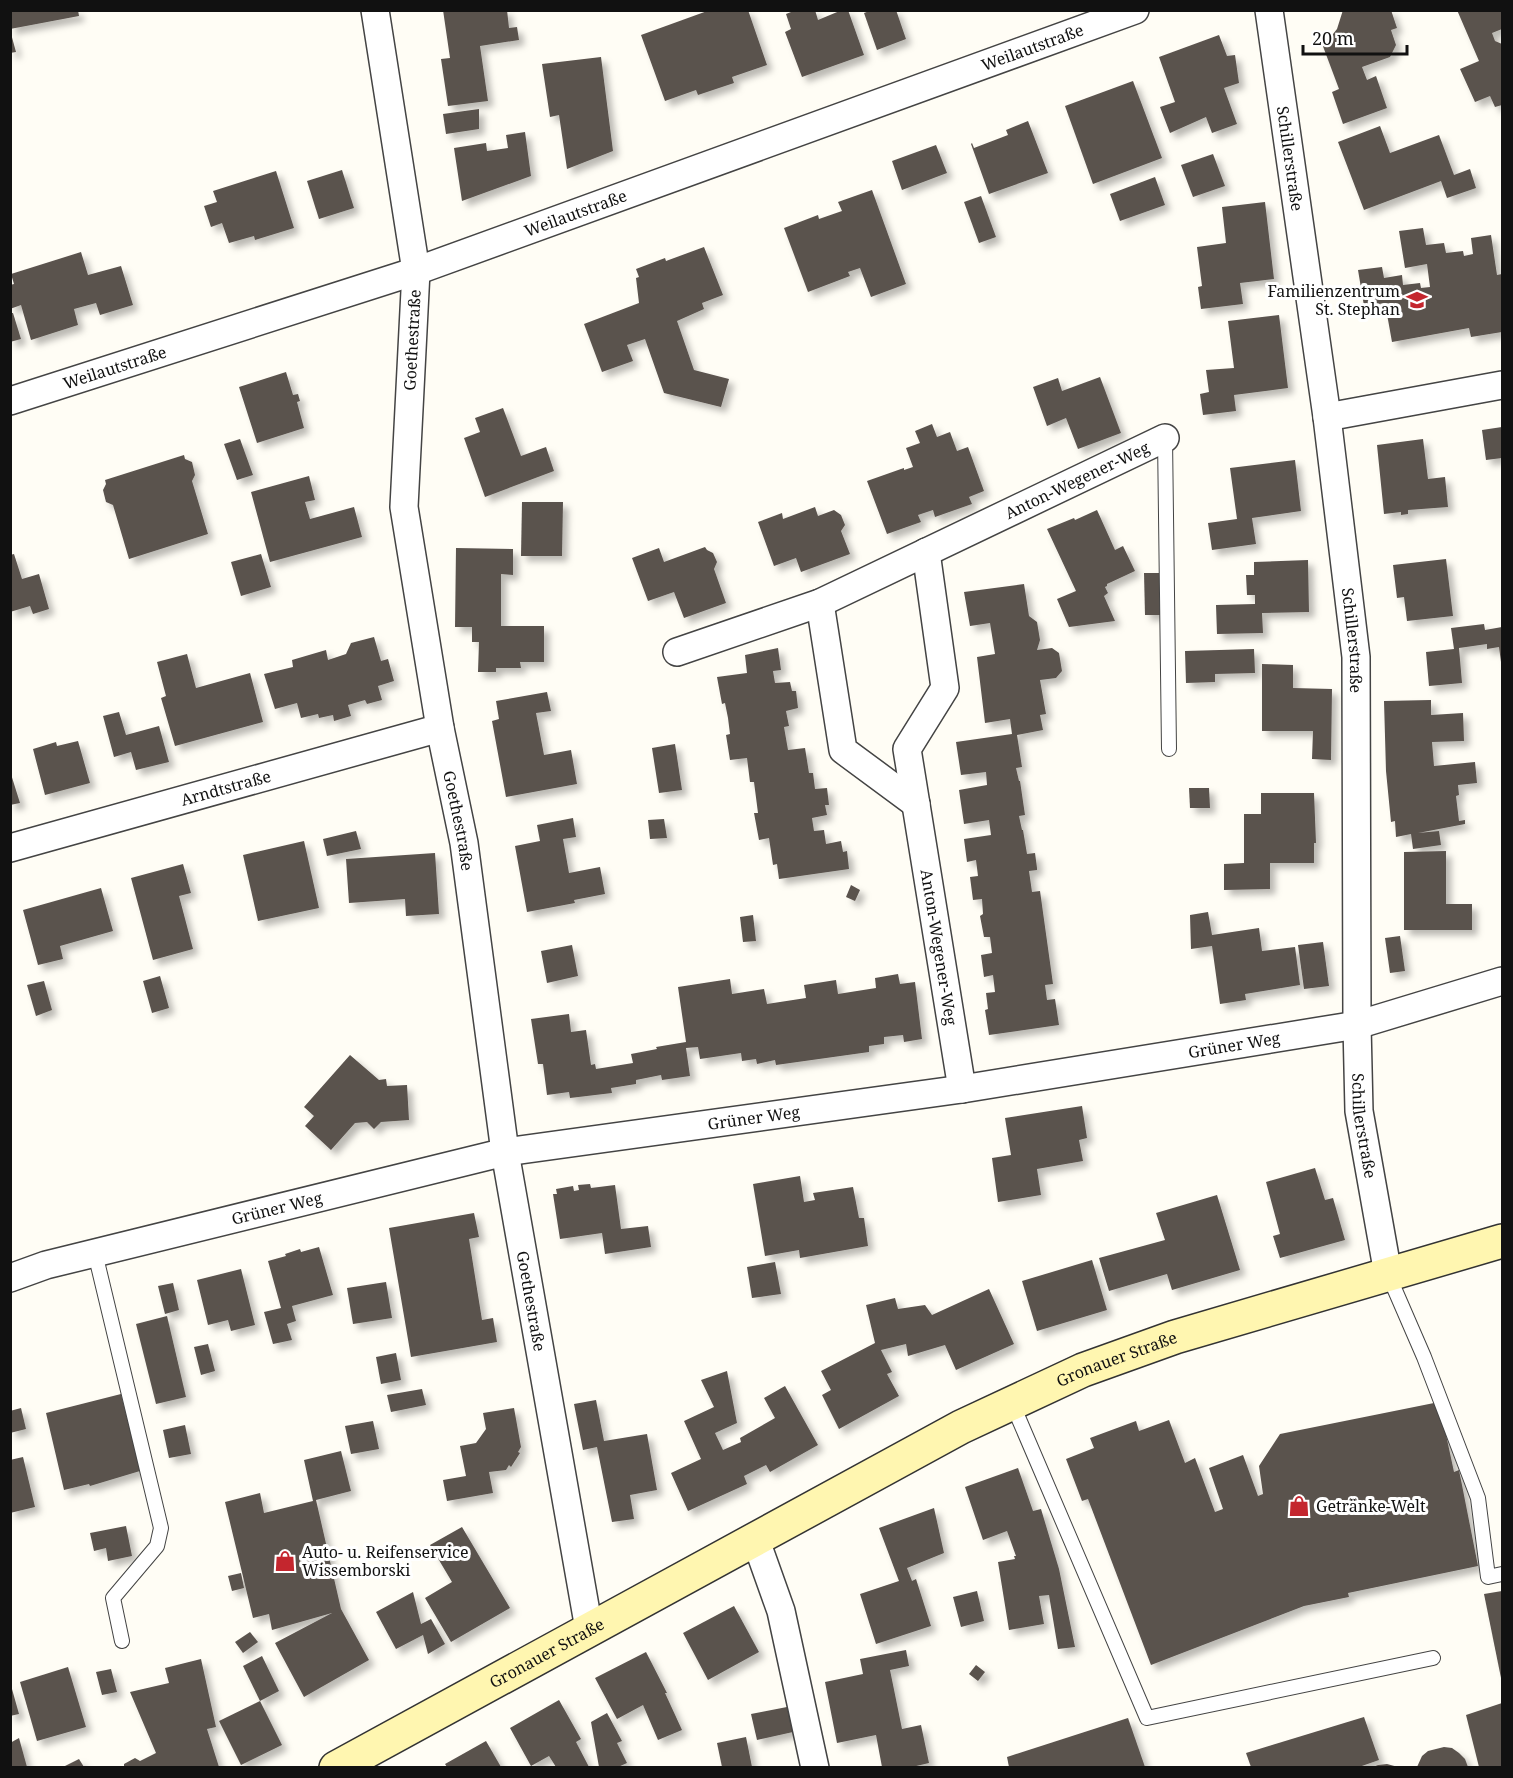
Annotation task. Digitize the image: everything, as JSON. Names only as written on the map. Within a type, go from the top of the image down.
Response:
[{"type":"main road","name":"Gronauer Straße","points":[[336,1767],[961,1427],[1083,1370],[1175,1336],[1503,1241]]},
{"type":"street","name":"Goethestraße","points":[[375,10],[416,272],[404,507],[440,728],[464,843],[504,1152],[589,1629]]},
{"type":"street","name":"Weilautstraße","points":[[10,401],[416,272],[1135,10]]},
{"type":"street","name":"Schillerstraße","points":[[1269,10],[1327,417],[1356,657],[1359,1111],[1388,1274]]},
{"type":"street","points":[[1327,417],[1503,385]]},
{"type":"street","name":"Anton-Wegener-Weg","points":[[678,652],[820,603],[1165,438]]},
{"type":"street","name":"Anton-Wegener-Weg","points":[[927,552],[945,688],[907,749],[962,1089]]},
{"type":"street","points":[[820,603],[843,750],[916,804]]},
{"type":"street","name":"Arndtstraße","points":[[10,848],[440,728]]},
{"type":"street","name":"Grüner Weg","points":[[10,1278],[46,1265],[504,1152],[962,1089],[1357,1025],[1503,981]]},
{"type":"street","points":[[755,1538],[781,1611],[815,1767]]},
{"type":"lane","points":[[1165,438],[1169,748]]},
{"type":"lane","points":[[95,1253],[161,1528],[157,1546],[113,1598],[122,1641]]},
{"type":"lane","points":[[1388,1274],[1425,1357],[1478,1498],[1488,1577],[1503,1574]]},
{"type":"lane","points":[[1012,1403],[1147,1718],[1433,1658]]},
{"type":"building","points":[[10,10],[78,10],[79,16],[10,29]]},
{"type":"building","points":[[443,10],[507,10],[509,28],[517,27],[519,40],[480,46],[488,101],[448,106],[441,59],[450,58]]},
{"type":"building","points":[[710,10],[748,10],[767,65],[732,77],[734,83],[698,95],[696,90],[665,101],[641,35]]},
{"type":"building","points":[[796,10],[815,10],[818,20],[842,10],[848,10],[864,55],[802,77],[785,32],[791,29],[786,14]]},
{"type":"building","points":[[872,10],[896,10],[906,39],[877,50],[864,13]]},
{"type":"building","points":[[1343,10],[1391,10],[1397,28],[1391,30],[1396,45],[1390,57],[1362,67],[1367,80],[1376,76],[1387,108],[1343,124],[1332,92],[1339,89],[1321,41],[1329,39],[1337,29]]},
{"type":"building","points":[[1457,10],[1502,10],[1502,29],[1492,33],[1495,41],[1502,44],[1502,105],[1495,107],[1490,96],[1475,102],[1460,69],[1479,61]]},
{"type":"building","points":[[10,30],[16,52],[10,53]]},
{"type":"building","points":[[1219,35],[1227,56],[1235,55],[1239,83],[1224,88],[1237,124],[1212,133],[1206,117],[1170,133],[1160,107],[1175,102],[1159,57]]},
{"type":"building","points":[[601,57],[613,151],[567,169],[559,115],[550,117],[542,64]]},
{"type":"building","points":[[1133,81],[1162,158],[1093,184],[1065,106]]},
{"type":"building","points":[[479,109],[479,129],[446,134],[443,114]]},
{"type":"building","points":[[1028,121],[1048,173],[989,194],[971,144],[974,148],[1008,135],[1006,130]]},
{"type":"building","points":[[1380,126],[1390,153],[1439,135],[1454,175],[1470,169],[1476,188],[1447,198],[1441,181],[1364,210],[1338,142]]},
{"type":"building","points":[[525,132],[531,176],[462,201],[454,148],[486,143],[487,151],[508,148],[506,135]]},
{"type":"building","points":[[936,145],[947,173],[902,190],[892,161]]},
{"type":"building","points":[[1213,154],[1225,186],[1193,197],[1181,165]]},
{"type":"building","points":[[342,170],[354,208],[319,219],[307,181]]},
{"type":"building","points":[[276,171],[294,228],[255,240],[254,236],[229,243],[222,223],[211,227],[204,206],[217,202],[213,191]]},
{"type":"building","points":[[1155,177],[1165,205],[1120,221],[1110,194]]},
{"type":"building","points":[[872,190],[906,284],[871,297],[860,268],[848,272],[850,276],[808,292],[784,228],[818,215],[819,219],[842,211],[838,202]]},
{"type":"building","points":[[981,196],[996,237],[979,243],[964,202]]},
{"type":"building","points":[[1265,202],[1274,279],[1240,283],[1243,304],[1201,309],[1198,287],[1202,286],[1197,247],[1226,243],[1222,207]]},
{"type":"building","points":[[1423,228],[1426,245],[1444,243],[1446,253],[1463,251],[1464,256],[1473,254],[1471,238],[1491,235],[1497,275],[1502,274],[1502,332],[1471,337],[1469,328],[1392,342],[1385,303],[1364,306],[1358,270],[1382,267],[1384,278],[1402,275],[1403,285],[1420,283],[1421,288],[1430,287],[1427,264],[1405,268],[1399,231]]},
{"type":"building","points":[[704,247],[723,295],[702,303],[704,309],[677,321],[694,370],[729,379],[721,407],[664,393],[645,339],[627,345],[633,361],[602,372],[584,324],[639,303],[636,278],[639,277],[636,269]]},
{"type":"building","points":[[81,252],[88,275],[121,266],[133,305],[100,315],[96,303],[74,309],[78,325],[31,340],[21,305],[10,309],[10,285],[14,284],[11,274]]},
{"type":"building","points":[[10,313],[13,313],[21,339],[10,342]]},
{"type":"building","points":[[1279,315],[1288,388],[1234,395],[1236,411],[1203,415],[1200,394],[1209,392],[1206,370],[1234,368],[1228,321]]},
{"type":"building","points":[[286,372],[293,395],[298,394],[300,401],[297,402],[304,428],[257,443],[239,387]]},
{"type":"building","points":[[1100,377],[1121,433],[1078,449],[1066,418],[1047,426],[1033,387],[1058,378],[1062,391]]},
{"type":"building","points":[[503,408],[521,456],[546,447],[554,471],[485,497],[464,438],[480,432],[475,418]]},
{"type":"building","points":[[932,424],[937,437],[950,432],[957,451],[968,447],[984,491],[969,497],[972,504],[935,517],[933,510],[918,515],[921,522],[887,534],[867,481],[913,467],[906,448],[920,443],[915,431]]},
{"type":"building","points":[[1502,427],[1502,458],[1486,460],[1482,430]]},
{"type":"building","points":[[240,439],[253,475],[237,480],[224,444]]},
{"type":"building","points":[[1423,439],[1428,479],[1445,477],[1448,507],[1408,510],[1408,514],[1401,515],[1401,512],[1384,514],[1377,445]]},
{"type":"building","points":[[184,455],[185,459],[192,462],[195,475],[192,481],[208,534],[129,559],[113,505],[106,502],[103,490],[105,480]]},
{"type":"building","points":[[1295,460],[1301,511],[1252,518],[1256,544],[1212,550],[1208,523],[1237,519],[1230,468]]},
{"type":"building","points":[[309,476],[315,500],[305,502],[310,519],[354,507],[362,537],[270,562],[251,492]]},
{"type":"building","points":[[522,502],[563,502],[562,556],[521,556]]},
{"type":"building","points":[[815,507],[818,516],[834,510],[841,515],[845,525],[841,531],[850,554],[801,572],[796,558],[774,566],[758,522],[782,513],[783,519]]},
{"type":"building","points":[[1097,510],[1115,550],[1123,546],[1135,571],[1105,587],[1108,593],[1104,596],[1115,621],[1069,627],[1057,599],[1076,591],[1047,529]]},
{"type":"building","points":[[705,547],[713,553],[717,562],[714,569],[726,603],[684,618],[674,592],[648,601],[632,558],[659,548],[664,562]]},
{"type":"building","points":[[456,548],[513,549],[513,575],[501,574],[501,626],[544,626],[544,662],[520,662],[521,668],[496,668],[496,672],[478,672],[479,642],[472,642],[472,627],[455,627]]},
{"type":"building","points":[[14,554],[22,579],[39,574],[49,609],[33,614],[30,606],[10,612],[10,555]]},
{"type":"building","points":[[261,554],[271,587],[241,596],[231,562]]},
{"type":"building","points":[[1446,559],[1453,616],[1407,621],[1404,597],[1397,598],[1393,565]]},
{"type":"building","points":[[1308,560],[1309,612],[1262,613],[1263,633],[1217,634],[1216,605],[1255,604],[1255,595],[1247,595],[1246,575],[1254,575],[1254,562]]},
{"type":"building","points":[[1144,573],[1159,573],[1160,615],[1145,615]]},
{"type":"building","points":[[1024,584],[1029,616],[1037,622],[1040,640],[1037,650],[1052,648],[1059,653],[1062,671],[1056,678],[1040,680],[1046,714],[1040,715],[1043,730],[1017,735],[1022,767],[1016,768],[1025,815],[1019,816],[1027,854],[1035,853],[1037,868],[1037,870],[1029,871],[1032,892],[1040,891],[1053,984],[1045,985],[1047,1000],[1055,999],[1059,1025],[989,1035],[985,1010],[988,1009],[986,993],[995,992],[993,975],[984,977],[981,955],[992,953],[990,937],[984,937],[980,916],[983,914],[982,899],[973,900],[970,877],[978,876],[976,860],[967,862],[964,839],[991,835],[989,820],[964,824],[959,790],[987,785],[986,772],[961,775],[956,742],[1012,734],[1010,719],[985,723],[977,657],[995,654],[990,623],[970,626],[964,592]]},
{"type":"building","points":[[1484,624],[1485,630],[1502,627],[1502,662],[1499,647],[1487,649],[1487,644],[1459,648],[1462,683],[1429,686],[1426,652],[1454,649],[1451,628]]},
{"type":"building","points":[[374,637],[381,661],[388,659],[394,681],[378,686],[382,700],[367,704],[365,700],[348,705],[351,716],[334,721],[333,715],[319,718],[318,714],[301,718],[297,703],[275,709],[264,674],[293,667],[292,660],[326,650],[328,660],[346,654],[351,643]]},
{"type":"building","points":[[778,648],[781,670],[773,671],[775,683],[790,682],[792,691],[796,691],[798,708],[786,711],[789,726],[784,727],[788,750],[805,748],[809,773],[813,773],[815,789],[827,788],[829,805],[825,805],[827,815],[812,818],[814,831],[824,830],[826,844],[841,841],[843,852],[847,851],[849,869],[779,879],[777,864],[773,865],[769,838],[759,840],[754,813],[758,813],[754,782],[750,782],[747,758],[730,760],[726,735],[730,734],[728,718],[725,703],[722,704],[717,677],[747,673],[745,655]]},
{"type":"building","points":[[1254,649],[1255,673],[1215,674],[1215,682],[1186,683],[1185,651]]},
{"type":"building","points":[[187,654],[196,688],[250,673],[263,722],[175,746],[161,698],[166,696],[157,662]]},
{"type":"building","points":[[1262,664],[1293,665],[1293,688],[1332,689],[1331,760],[1312,759],[1313,731],[1262,731]]},
{"type":"building","points":[[547,692],[551,711],[536,713],[544,755],[571,750],[577,784],[506,797],[492,721],[499,719],[496,701]]},
{"type":"building","points":[[1431,700],[1431,715],[1463,713],[1464,741],[1432,742],[1434,766],[1475,762],[1477,783],[1458,785],[1459,795],[1456,796],[1459,821],[1465,820],[1465,824],[1418,833],[1439,831],[1441,845],[1413,849],[1411,834],[1396,837],[1395,821],[1391,822],[1386,771],[1384,701]]},
{"type":"building","points":[[119,712],[126,735],[159,726],[169,762],[136,770],[131,752],[114,757],[103,716]]},
{"type":"building","points":[[78,741],[90,783],[45,795],[33,749],[56,742],[57,746]]},
{"type":"building","points":[[675,744],[682,790],[659,793],[652,748]]},
{"type":"building","points":[[10,771],[20,803],[10,805]]},
{"type":"building","points":[[1189,788],[1209,788],[1210,808],[1190,808]]},
{"type":"building","points":[[1261,793],[1314,793],[1316,843],[1314,843],[1314,863],[1270,863],[1270,889],[1224,890],[1224,864],[1244,863],[1244,814],[1261,814]]},
{"type":"building","points":[[573,818],[576,837],[563,839],[569,873],[600,867],[605,894],[574,900],[575,903],[527,912],[515,846],[540,841],[537,825]]},
{"type":"building","points":[[664,819],[667,838],[650,839],[648,820]]},
{"type":"building","points":[[356,831],[361,849],[327,856],[323,839]]},
{"type":"building","points":[[304,841],[319,908],[258,921],[243,855]]},
{"type":"building","points":[[1446,851],[1446,904],[1472,904],[1472,930],[1404,930],[1404,852]]},
{"type":"building","points":[[435,853],[439,914],[406,916],[405,899],[349,903],[346,859]]},
{"type":"building","points":[[183,864],[191,893],[179,896],[193,949],[153,960],[131,878]]},
{"type":"building","points":[[851,885],[860,890],[855,901],[846,897]]},
{"type":"building","points":[[101,888],[113,931],[60,946],[63,959],[38,965],[23,910]]},
{"type":"building","points":[[1208,912],[1212,935],[1259,928],[1262,951],[1295,947],[1300,985],[1245,994],[1246,1000],[1220,1004],[1212,946],[1191,949],[1190,915]]},
{"type":"building","points":[[753,915],[756,941],[743,942],[740,917]]},
{"type":"building","points":[[1400,936],[1405,971],[1390,973],[1385,938]]},
{"type":"building","points":[[1323,942],[1329,986],[1304,989],[1298,945]]},
{"type":"building","points":[[572,945],[578,976],[547,983],[541,951]]},
{"type":"building","points":[[898,974],[900,984],[915,982],[922,1039],[904,1042],[903,1035],[884,1037],[884,1044],[869,1046],[869,1052],[776,1065],[775,1060],[757,1064],[756,1059],[742,1061],[741,1053],[700,1059],[698,1047],[686,1048],[690,1076],[662,1080],[661,1075],[636,1080],[636,1084],[611,1088],[612,1093],[570,1098],[569,1092],[547,1095],[543,1064],[538,1064],[531,1019],[569,1014],[571,1032],[586,1030],[591,1065],[595,1064],[596,1069],[633,1063],[631,1054],[686,1042],[678,987],[730,979],[732,994],[764,989],[767,1004],[806,998],[804,985],[836,980],[838,994],[876,988],[875,978]]},
{"type":"building","points":[[160,976],[169,1008],[152,1013],[143,981]]},
{"type":"building","points":[[44,981],[52,1010],[36,1016],[27,985]]},
{"type":"building","points":[[350,1055],[379,1080],[386,1079],[387,1086],[407,1085],[409,1120],[381,1122],[374,1129],[367,1122],[355,1123],[331,1150],[305,1126],[314,1116],[304,1107]]},
{"type":"building","points":[[1082,1106],[1087,1138],[1079,1140],[1083,1161],[1037,1169],[1041,1195],[998,1202],[992,1158],[1011,1155],[1005,1118]]},
{"type":"building","points":[[1315,1168],[1325,1200],[1333,1198],[1345,1240],[1280,1258],[1273,1236],[1280,1234],[1266,1182]]},
{"type":"building","points":[[800,1176],[804,1202],[815,1200],[813,1193],[853,1187],[859,1218],[864,1218],[868,1246],[800,1258],[799,1250],[765,1256],[753,1184]]},
{"type":"building","points":[[590,1184],[591,1188],[615,1185],[621,1229],[648,1226],[651,1247],[605,1254],[602,1233],[560,1239],[553,1194],[557,1194],[556,1189],[573,1186],[574,1191],[579,1190],[578,1185]]},
{"type":"building","points":[[1217,1195],[1240,1270],[1172,1290],[1167,1274],[1109,1291],[1099,1258],[1165,1240],[1156,1213]]},
{"type":"building","points":[[474,1213],[479,1237],[469,1239],[482,1320],[493,1318],[497,1342],[411,1357],[389,1228]]},
{"type":"building","points":[[319,1247],[333,1295],[292,1306],[296,1321],[287,1324],[292,1340],[273,1344],[264,1312],[281,1308],[268,1261],[300,1249],[301,1252]]},
{"type":"building","points":[[1092,1260],[1107,1310],[1037,1331],[1022,1281]]},
{"type":"building","points":[[775,1262],[781,1294],[752,1298],[747,1267]]},
{"type":"building","points":[[241,1269],[255,1325],[231,1331],[228,1320],[208,1325],[197,1280]]},
{"type":"building","points":[[386,1282],[392,1318],[353,1324],[347,1288]]},
{"type":"building","points":[[173,1283],[179,1310],[165,1314],[158,1286]]},
{"type":"building","points":[[989,1289],[1014,1344],[956,1370],[945,1345],[908,1356],[906,1344],[881,1350],[892,1372],[887,1374],[899,1396],[839,1429],[822,1395],[831,1390],[821,1371],[875,1343],[866,1305],[895,1298],[898,1309],[925,1305],[932,1315]]},
{"type":"building","points":[[167,1316],[186,1397],[156,1404],[136,1324]]},
{"type":"building","points":[[208,1344],[215,1371],[201,1375],[194,1347]]},
{"type":"building","points":[[396,1353],[401,1380],[381,1384],[376,1357]]},
{"type":"building","points":[[727,1371],[737,1423],[715,1433],[723,1450],[741,1442],[740,1438],[775,1418],[764,1398],[785,1386],[818,1445],[770,1472],[766,1465],[744,1476],[747,1484],[688,1511],[671,1473],[701,1459],[684,1421],[714,1407],[701,1380]]},
{"type":"building","points":[[422,1389],[426,1405],[391,1412],[387,1395]]},
{"type":"building","points":[[121,1394],[140,1471],[90,1486],[89,1484],[64,1490],[46,1413]]},
{"type":"building","points":[[596,1400],[604,1441],[647,1434],[657,1490],[630,1495],[634,1519],[612,1522],[597,1447],[583,1450],[574,1404]]},
{"type":"building","points":[[1439,1402],[1454,1472],[1459,1470],[1478,1566],[1348,1593],[1349,1597],[1304,1606],[1151,1665],[1088,1499],[1082,1501],[1066,1459],[1094,1448],[1090,1438],[1136,1421],[1139,1431],[1169,1420],[1185,1463],[1195,1458],[1215,1512],[1223,1509],[1209,1468],[1243,1455],[1258,1496],[1263,1494],[1259,1466],[1280,1434]]},
{"type":"building","points":[[21,1408],[26,1429],[10,1433],[10,1411]]},
{"type":"building","points":[[514,1408],[521,1447],[518,1452],[520,1453],[511,1467],[509,1465],[506,1470],[489,1472],[493,1493],[447,1501],[443,1480],[466,1476],[460,1446],[476,1443],[486,1429],[483,1413]]},
{"type":"building","points":[[373,1421],[379,1449],[351,1454],[345,1426]]},
{"type":"building","points":[[185,1425],[191,1454],[169,1458],[163,1430]]},
{"type":"building","name":"Auto- u. Reifenservice Wissemborski","points":[[341,1451],[351,1491],[316,1500],[341,1609],[369,1660],[304,1697],[275,1643],[332,1613],[272,1630],[269,1614],[253,1618],[225,1502],[260,1493],[264,1513],[313,1501],[304,1460]]},
{"type":"building","points":[[23,1457],[35,1507],[10,1513],[10,1460]]},
{"type":"building","points":[[1018,1468],[1033,1511],[1041,1509],[1059,1569],[1075,1647],[1058,1649],[1049,1595],[1039,1596],[1044,1624],[1009,1630],[998,1562],[1015,1559],[1014,1556],[1016,1556],[1007,1531],[983,1540],[965,1487]]},
{"type":"building","points":[[934,1508],[944,1553],[907,1568],[912,1581],[916,1579],[931,1626],[876,1644],[860,1594],[899,1581],[879,1528]]},
{"type":"building","points":[[126,1526],[132,1556],[108,1561],[106,1548],[94,1551],[90,1533]]},
{"type":"building","points":[[462,1527],[510,1608],[451,1642],[425,1598],[452,1582],[430,1545]]},
{"type":"building","points":[[241,1573],[244,1588],[232,1591],[228,1576]]},
{"type":"building","points":[[977,1591],[984,1621],[961,1627],[953,1597]]},
{"type":"building","points":[[1502,1591],[1502,1678],[1501,1678],[1484,1594]]},
{"type":"building","name":"Auto- u. Reifenservice Wissemborski","points":[[413,1592],[421,1624],[431,1619],[445,1644],[428,1654],[423,1635],[396,1649],[376,1612]]},
{"type":"building","points":[[734,1606],[759,1652],[708,1680],[683,1633]]},
{"type":"building","points":[[250,1632],[258,1642],[243,1653],[235,1642]]},
{"type":"building","points":[[906,1650],[909,1666],[890,1670],[902,1729],[921,1725],[929,1763],[912,1767],[882,1767],[876,1735],[837,1743],[825,1682],[863,1674],[860,1659]]},
{"type":"building","points":[[646,1652],[667,1693],[665,1693],[682,1730],[658,1740],[643,1705],[617,1719],[595,1678]]},
{"type":"building","points":[[262,1656],[279,1691],[260,1701],[243,1666]]},
{"type":"building","points":[[201,1659],[216,1727],[207,1729],[219,1767],[124,1767],[124,1764],[135,1758],[140,1761],[156,1753],[130,1692],[169,1683],[165,1668]]},
{"type":"building","points":[[976,1665],[985,1672],[978,1681],[969,1674]]},
{"type":"building","points":[[68,1667],[86,1727],[37,1741],[20,1682]]},
{"type":"building","points":[[111,1669],[117,1692],[102,1695],[96,1672]]},
{"type":"building","points":[[10,1682],[19,1714],[10,1716]]},
{"type":"building","points":[[559,1700],[581,1739],[576,1742],[589,1767],[556,1767],[549,1756],[531,1766],[510,1728]]},
{"type":"building","points":[[260,1701],[282,1745],[241,1765],[219,1721]]},
{"type":"building","points":[[1502,1703],[1502,1767],[1479,1767],[1466,1715]]},
{"type":"building","points":[[787,1707],[793,1732],[757,1740],[751,1714]]},
{"type":"building","points":[[607,1713],[622,1741],[617,1743],[627,1763],[618,1767],[599,1767],[591,1722]]},
{"type":"building","points":[[1364,1717],[1379,1760],[1359,1767],[1251,1767],[1246,1753]]},
{"type":"building","points":[[1128,1718],[1145,1767],[1009,1767],[1007,1757]]},
{"type":"building","points":[[746,1737],[752,1767],[722,1767],[717,1743]]},
{"type":"building","points":[[19,1738],[27,1767],[10,1767],[10,1743]]},
{"type":"building","points":[[486,1741],[501,1767],[447,1767],[445,1764]]},
{"type":"building","points":[[1444,1747],[1452,1748],[1459,1753],[1465,1759],[1468,1767],[1417,1767],[1422,1756],[1428,1751]]},
{"type":"building","points":[[79,1759],[84,1767],[63,1767]]},
{"type":"building","points":[[1387,1764],[1398,1767],[1373,1767],[1378,1765]]},
{"type":"place","name":"Familienzentrum St. Stephan","points":[[1417,300]]},
{"type":"place","name":"Getränke-Welt","points":[[1299,1506]]},
{"type":"place","name":"Auto- u. Reifenservice Wissemborski","points":[[285,1561]]}]
